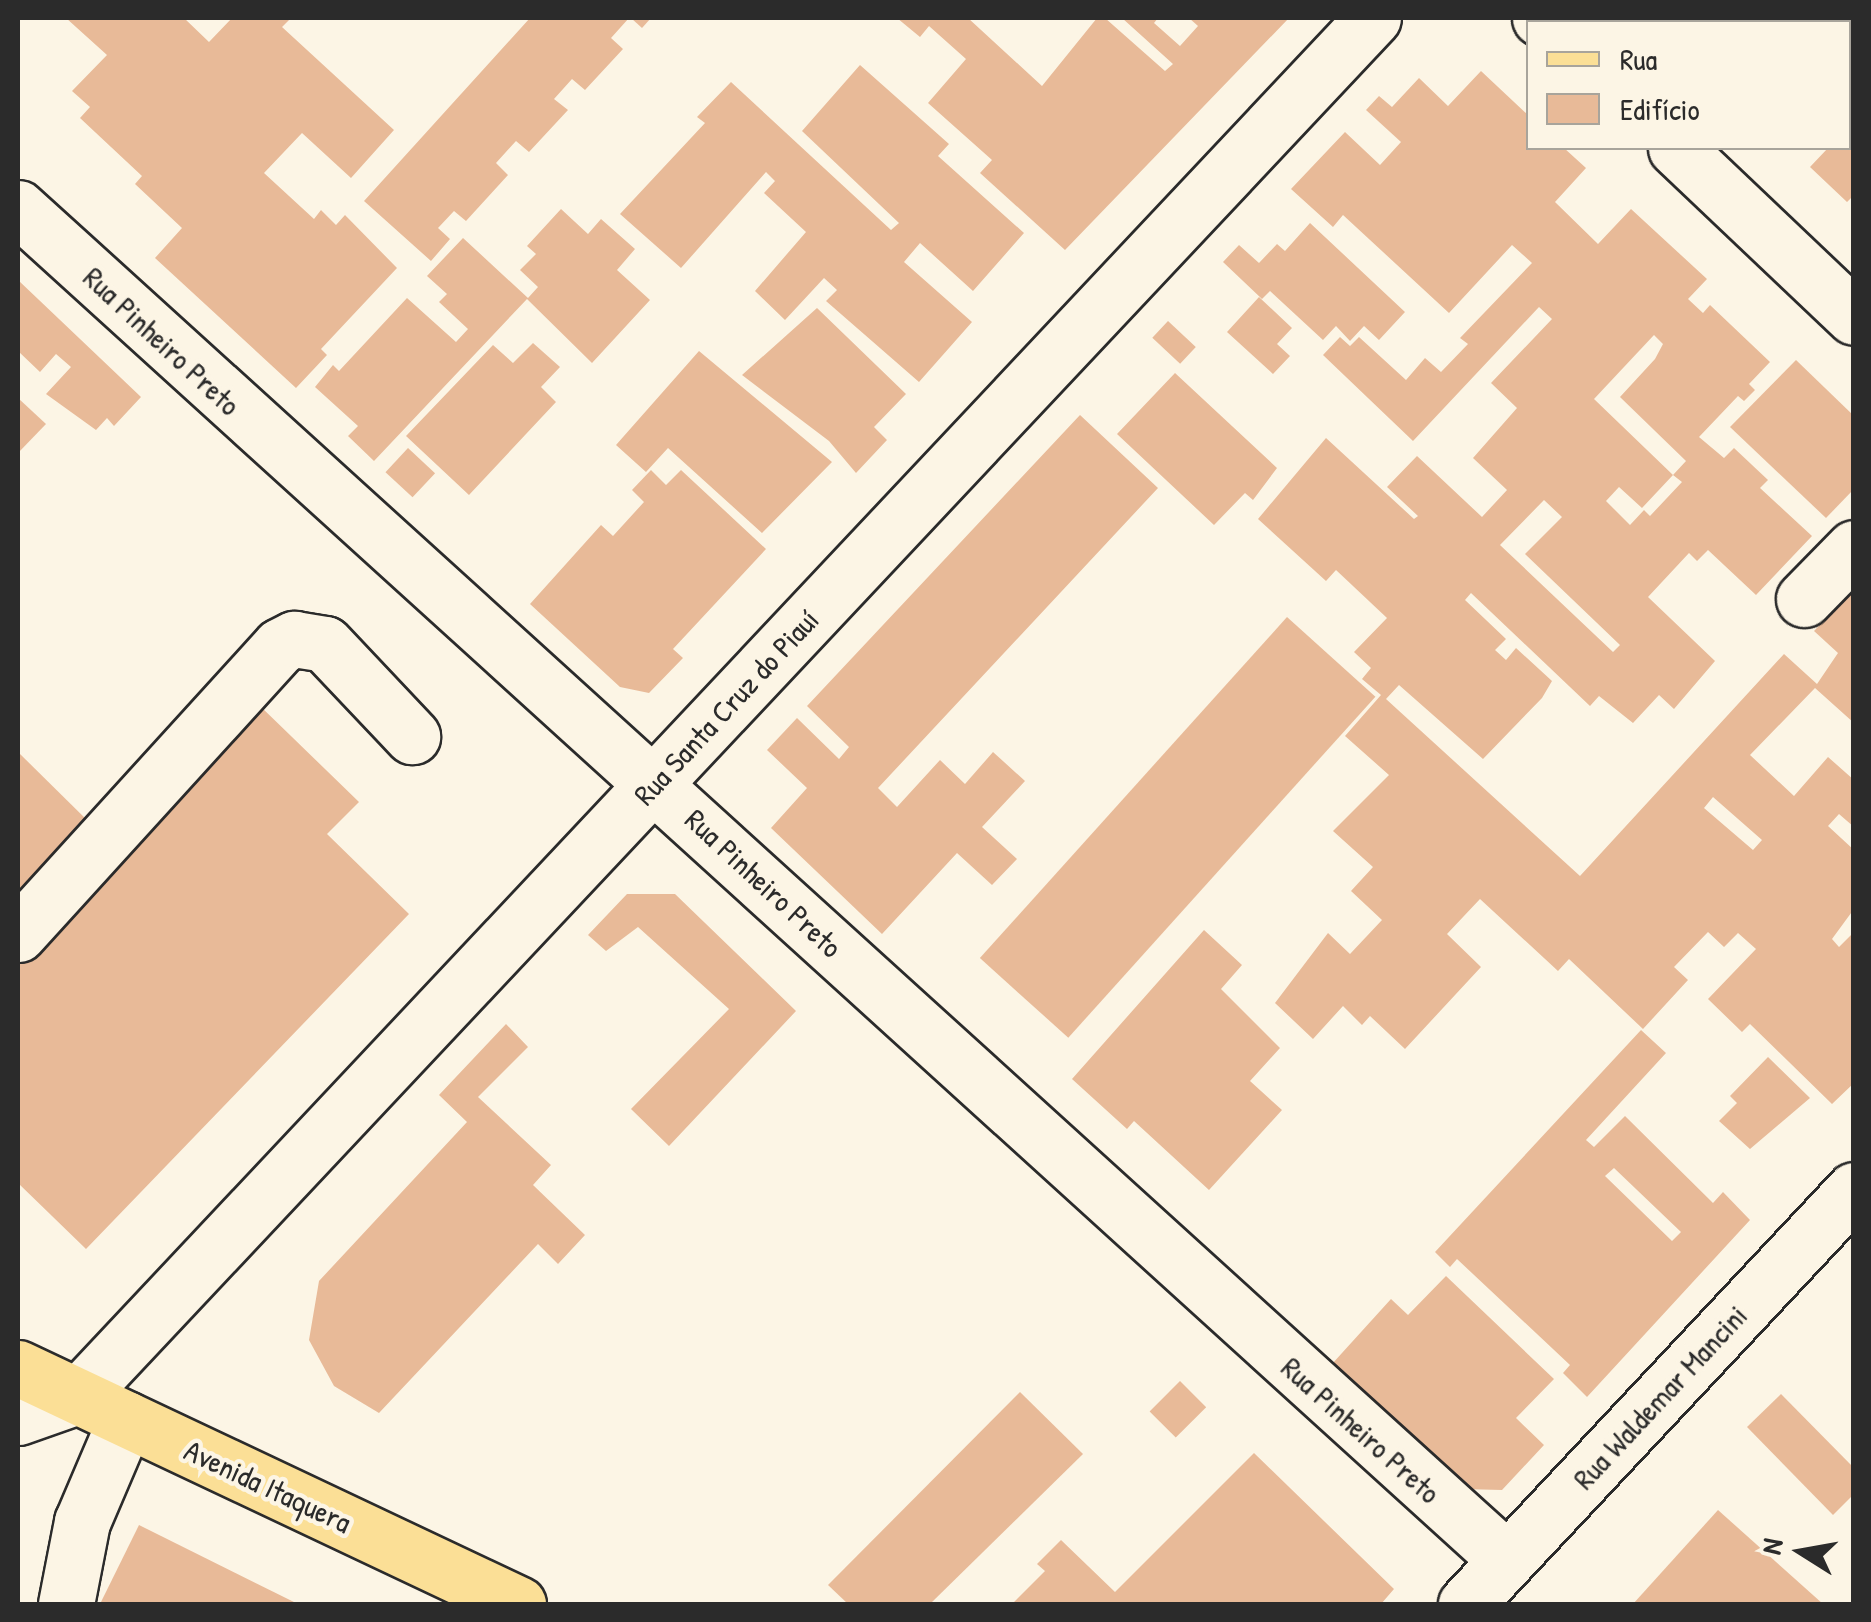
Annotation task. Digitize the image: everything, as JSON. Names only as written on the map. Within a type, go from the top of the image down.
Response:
[{"type":"main road","name":"Avenida Itaquera","points":[[18,1368],[518,1604]]},
{"type":"street","name":"Rua Santa Cruz do Piauí","points":[[78,1396],[1373,18]]},
{"type":"street","points":[[1678,150],[1854,317]]},
{"type":"street","name":"Rua Pinheiro Preto","points":[[18,208],[656,782],[1075,1174],[1507,1560]]},
{"type":"street","points":[[1804,598],[1854,548]]},
{"type":"street","points":[[18,934],[280,646],[294,639],[325,644],[412,736]]},
{"type":"street","name":"Rua Waldemar Mancini","points":[[1466,1604],[1854,1190]]},
{"type":"street","points":[[18,1417],[78,1396]]},
{"type":"street","points":[[66,1604],[82,1522],[126,1419]]},
{"type":"building","points":[[66,18],[184,18],[209,42],[232,18],[291,18],[282,27],[394,130],[351,178],[302,133],[264,173],[314,219],[321,210],[336,225],[345,215],[397,268],[321,349],[327,355],[296,388],[155,258],[182,228],[135,184],[142,176],[80,118],[90,107],[72,91],[107,55]]},
{"type":"building","points":[[530,18],[629,18],[611,38],[623,49],[585,90],[572,79],[554,99],[568,110],[529,152],[516,141],[496,163],[508,175],[466,221],[454,211],[438,228],[450,239],[431,261],[364,201]]},
{"type":"building","points":[[631,18],[651,18],[642,28]]},
{"type":"building","points":[[897,18],[968,18],[1042,86],[1097,18],[1105,18],[1165,71],[1173,64],[1122,18],[1158,18],[1154,23],[1180,46],[1198,26],[1189,18],[1289,18],[1065,250],[980,173],[992,160],[928,103],[966,59],[929,26],[920,37]]},
{"type":"building","points":[[1652,18],[1730,18],[1728,20]]},
{"type":"building","points":[[1854,18],[1854,23],[1851,26],[1851,20],[1789,20]]},
{"type":"building","points":[[860,65],[949,144],[938,156],[1024,233],[973,291],[920,243],[904,262],[972,322],[919,382],[826,301],[837,290],[824,278],[785,320],[755,291],[806,232],[764,193],[775,181],[766,172],[681,268],[620,214],[705,123],[697,117],[731,82],[891,230],[899,223],[802,131]]},
{"type":"building","points":[[1481,71],[1526,113],[1526,150],[1566,150],[1586,168],[1555,202],[1598,244],[1631,209],[1707,279],[1688,299],[1703,313],[1710,305],[1770,362],[1749,384],[1755,390],[1744,401],[1738,396],[1699,437],[1724,458],[1734,448],[1768,480],[1760,488],[1812,536],[1756,595],[1708,550],[1697,561],[1689,553],[1648,597],[1715,661],[1674,709],[1659,695],[1633,723],[1599,696],[1590,706],[1471,593],[1465,600],[1506,639],[1495,650],[1506,660],[1516,648],[1552,681],[1542,698],[1483,759],[1399,685],[1386,699],[1580,876],[1784,654],[1817,684],[1838,653],[1814,631],[1854,589],[1854,723],[1815,688],[1750,755],[1794,796],[1828,757],[1854,780],[1854,827],[1839,814],[1828,826],[1854,850],[1854,909],[1832,939],[1839,947],[1854,932],[1854,1083],[1832,1104],[1750,1024],[1742,1032],[1708,999],[1756,949],[1738,933],[1724,947],[1708,932],[1674,967],[1688,980],[1643,1029],[1569,959],[1558,971],[1480,899],[1447,934],[1481,967],[1405,1049],[1370,1016],[1362,1025],[1343,1006],[1313,1039],[1275,1003],[1328,933],[1350,954],[1382,920],[1351,891],[1373,867],[1333,831],[1389,775],[1345,736],[1381,695],[1362,679],[1371,668],[1354,652],[1387,618],[1336,570],[1326,581],[1258,519],[1326,438],[1414,519],[1418,516],[1387,487],[1417,456],[1482,517],[1507,490],[1473,458],[1517,408],[1491,383],[1552,319],[1539,307],[1413,441],[1323,355],[1340,337],[1350,346],[1359,337],[1406,380],[1425,358],[1441,372],[1468,344],[1460,338],[1532,263],[1512,245],[1449,313],[1343,215],[1333,227],[1291,189],[1345,132],[1380,165],[1401,142],[1366,110],[1379,96],[1392,107],[1419,78],[1448,106]],"holes":[[[1654,335],[1663,344],[1655,359],[1620,397],[1686,461],[1673,475],[1594,399]],[[1673,475],[1682,482],[1650,516],[1644,510],[1630,525],[1606,501],[1619,487],[1642,508]],[[1544,500],[1562,517],[1525,554],[1620,645],[1613,652],[1500,545]],[[1713,797],[1762,840],[1753,850],[1704,808]]]},
{"type":"building","points":[[1854,120],[1854,195],[1847,202],[1810,167],[1826,150],[1851,150]]},
{"type":"building","points":[[561,209],[588,234],[601,219],[635,249],[617,270],[650,300],[592,363],[527,299],[374,461],[348,436],[358,426],[315,387],[333,365],[339,371],[407,298],[456,342],[468,329],[439,302],[447,294],[427,276],[463,238],[528,298],[538,287],[520,270],[536,254],[527,246]]},
{"type":"building","points":[[1310,223],[1405,312],[1379,340],[1364,326],[1350,341],[1336,326],[1323,340],[1270,291],[1262,299],[1223,262],[1239,245],[1259,263],[1277,244],[1285,251]]},
{"type":"building","points":[[18,280],[141,397],[114,426],[107,418],[96,430],[46,394],[71,367],[56,354],[40,372],[18,351]]},
{"type":"building","points":[[1259,297],[1292,328],[1277,344],[1290,356],[1273,374],[1227,332]]},
{"type":"building","points":[[817,308],[906,394],[874,427],[887,440],[856,473],[829,441],[742,375]]},
{"type":"building","points":[[1168,321],[1196,347],[1180,364],[1152,338]]},
{"type":"building","points":[[533,343],[560,367],[541,387],[556,402],[469,495],[406,436],[493,345],[513,363]]},
{"type":"building","points":[[699,351],[832,462],[762,533],[668,448],[646,472],[616,445]]},
{"type":"building","points":[[1796,360],[1854,416],[1854,489],[1826,518],[1730,427]]},
{"type":"building","points":[[1175,373],[1277,468],[1253,500],[1245,493],[1214,525],[1117,434]]},
{"type":"building","points":[[18,398],[46,424],[18,453]]},
{"type":"building","points":[[1080,415],[1158,488],[878,788],[897,807],[940,760],[965,784],[993,752],[1025,781],[982,827],[1017,859],[992,885],[957,853],[882,934],[771,828],[807,788],[767,750],[797,718],[839,759],[849,747],[807,706]]},
{"type":"building","points":[[408,448],[435,473],[413,497],[385,472]]},
{"type":"building","points":[[651,470],[666,485],[681,470],[766,549],[673,649],[683,658],[649,693],[620,687],[530,604],[601,525],[613,536],[644,502],[632,490]]},
{"type":"building","points":[[1287,617],[1375,697],[1068,1038],[980,958]]},
{"type":"building","points":[[258,704],[359,802],[327,834],[409,914],[86,1249],[18,1183],[18,954]]},
{"type":"building","points":[[18,752],[92,825],[18,902]]},
{"type":"building","points":[[627,894],[675,894],[796,1011],[669,1146],[631,1109],[729,1009],[638,927],[606,951],[588,935]]},
{"type":"building","points":[[1204,930],[1242,965],[1221,989],[1280,1048],[1250,1081],[1282,1110],[1209,1190],[1134,1121],[1127,1129],[1072,1079]]},
{"type":"building","points":[[506,1024],[528,1047],[478,1097],[551,1165],[533,1185],[585,1235],[558,1264],[538,1244],[379,1413],[334,1386],[309,1340],[319,1281],[467,1122],[439,1095]]},
{"type":"building","points":[[1641,1030],[1666,1053],[1586,1140],[1594,1147],[1625,1116],[1713,1203],[1723,1192],[1750,1220],[1587,1397],[1563,1373],[1570,1365],[1457,1259],[1450,1267],[1435,1252]],"holes":[[[1614,1168],[1681,1232],[1672,1241],[1605,1176]]]},
{"type":"building","points":[[1768,1057],[1810,1098],[1750,1149],[1719,1121],[1737,1103],[1730,1096]]},
{"type":"building","points":[[1446,1276],[1554,1379],[1516,1418],[1544,1445],[1502,1490],[1462,1489],[1332,1364],[1391,1299],[1408,1315]]},
{"type":"building","points":[[1180,1381],[1206,1407],[1176,1438],[1150,1411]]},
{"type":"building","points":[[1020,1392],[1083,1454],[930,1604],[848,1604],[828,1585]]},
{"type":"building","points":[[1781,1394],[1854,1468],[1854,1494],[1833,1515],[1747,1427]]},
{"type":"building","points":[[1254,1453],[1394,1589],[1381,1604],[1012,1604],[1045,1571],[1037,1564],[1061,1540],[1115,1592]]},
{"type":"building","points":[[1718,1510],[1823,1604],[1633,1604]]},
{"type":"building","points":[[139,1525],[298,1604],[100,1604]]}]
